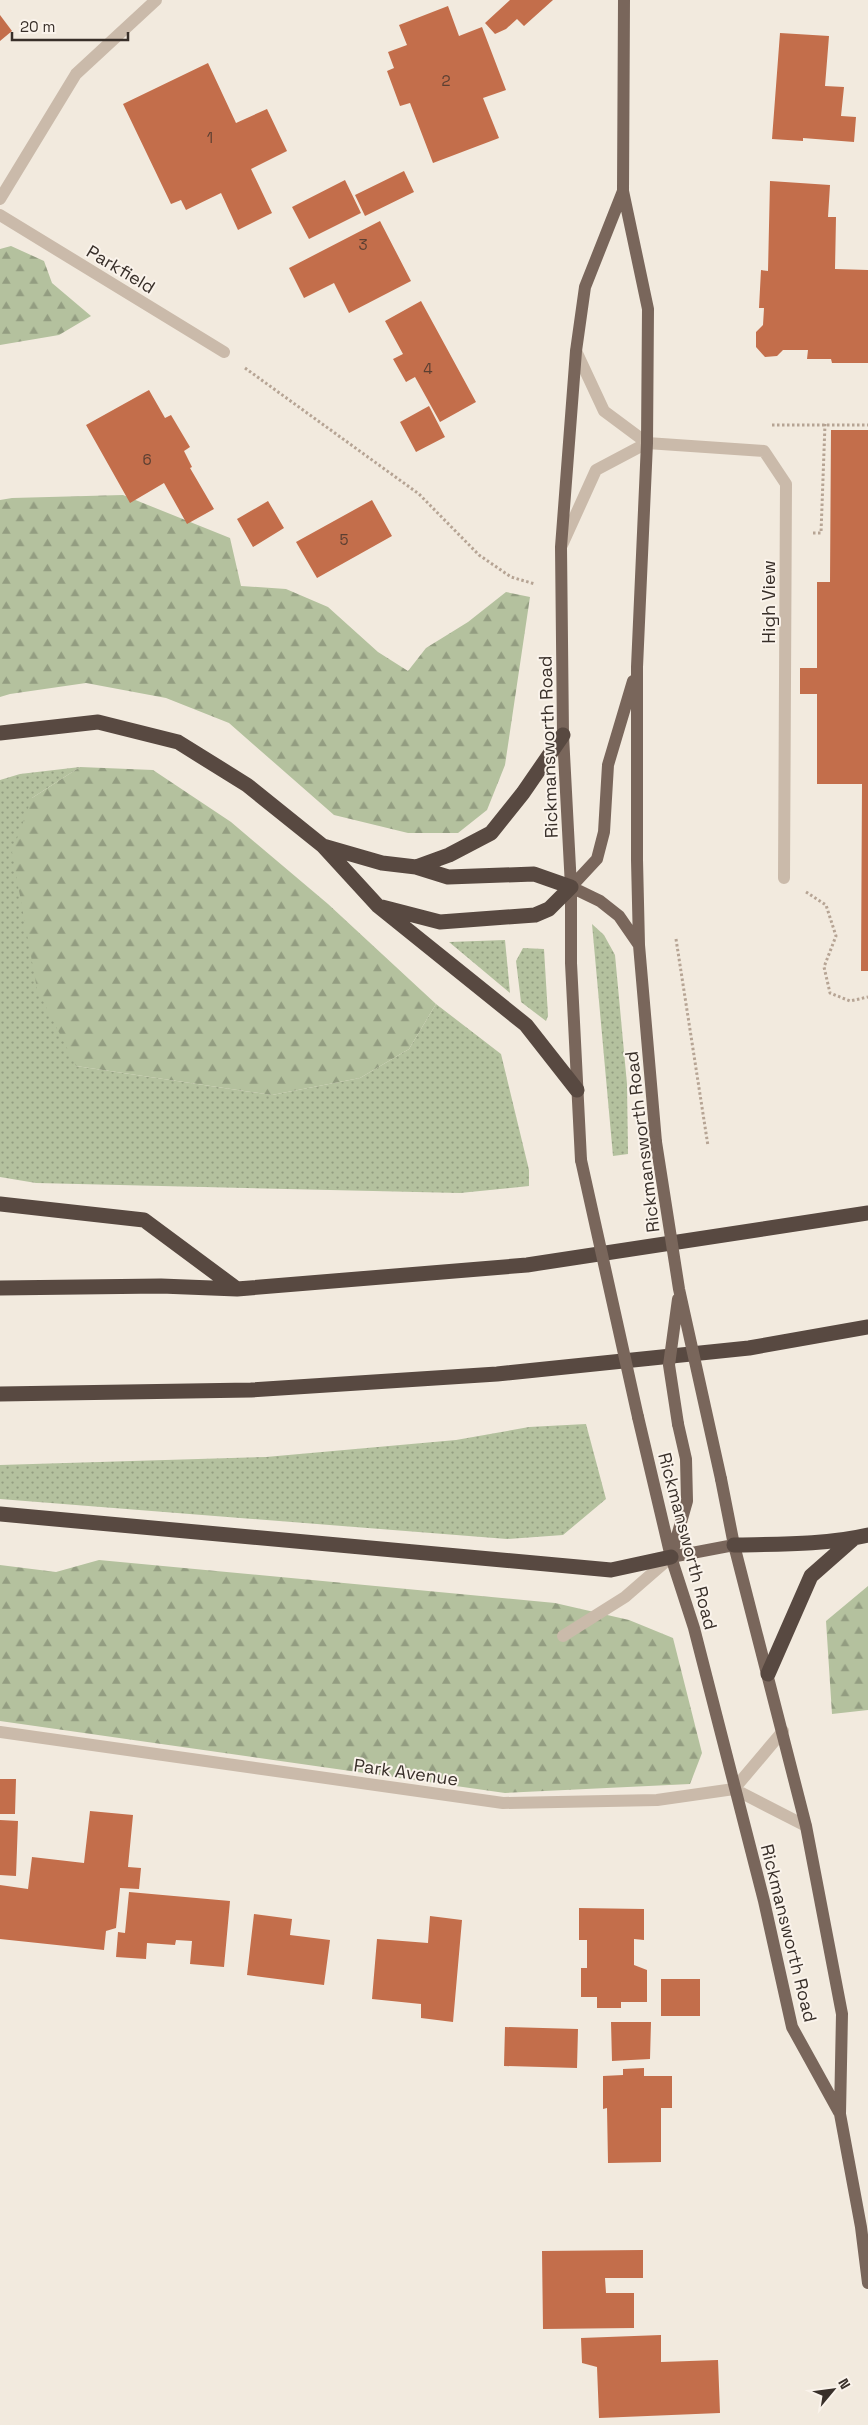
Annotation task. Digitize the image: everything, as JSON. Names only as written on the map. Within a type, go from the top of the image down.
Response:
[{"type":"highway","points":[[0,733],[98,722],[178,742],[247,785],[323,846],[378,906],[526,1024],[577,1090]]},
{"type":"highway","points":[[416,867],[449,855],[490,833],[523,793],[564,735]]},
{"type":"highway","points":[[323,846],[382,863],[416,867],[448,877],[534,874],[571,887],[549,909],[535,915],[440,922],[378,906]]},
{"type":"highway","points":[[0,1204],[144,1220],[237,1289]]},
{"type":"highway","points":[[0,1288],[161,1286],[237,1289],[527,1264],[868,1213]]},
{"type":"highway","points":[[0,1394],[251,1390],[497,1374],[748,1348],[868,1327]]},
{"type":"highway","points":[[0,1514],[611,1570],[671,1557]]},
{"type":"highway","points":[[734,1545],[792,1544],[853,1539],[868,1535]]},
{"type":"highway","points":[[768,1674],[810,1576],[853,1539]]},
{"type":"main road","name":"Rickmansworth Road","points":[[624,0],[623,191],[648,309],[647,443],[637,667],[639,945],[656,1142],[679,1289],[734,1545],[806,1826],[842,2014],[840,2114]]},
{"type":"main road","name":"Rickmansworth Road","points":[[623,191],[585,287],[576,351],[561,547],[564,735],[571,887],[571,963],[581,1160],[671,1557],[694,1628],[764,1901],[792,2027],[840,2114]]},
{"type":"main road","points":[[637,667],[608,764],[604,832],[597,859],[571,887],[600,901],[619,916],[639,945]]},
{"type":"main road","points":[[679,1289],[669,1365],[678,1424],[686,1458],[687,1501],[671,1557],[734,1545]]},
{"type":"main road","points":[[840,2114],[861,2227],[868,2283]]},
{"type":"street","points":[[0,199],[76,74],[156,0]]},
{"type":"street","name":"Parkfield","points":[[0,215],[224,352]]},
{"type":"street","points":[[576,351],[604,412],[647,443]]},
{"type":"street","points":[[561,547],[596,470],[647,443],[764,451]]},
{"type":"street","name":"High View","points":[[764,451],[786,484],[784,878]]},
{"type":"street","points":[[563,1636],[625,1597],[671,1557]]},
{"type":"street","points":[[783,1731],[734,1789],[806,1826]]},
{"type":"street","name":"Park Avenue","points":[[0,1732],[503,1803],[658,1800],[734,1789]]},
{"type":"path","points":[[224,352],[419,494],[479,555],[511,577],[562,593]]},
{"type":"path","points":[[764,451],[772,424],[868,424]]},
{"type":"path","points":[[784,878],[826,904],[836,936],[824,967],[830,993],[850,1001],[868,997]]},
{"type":"path","points":[[676,939],[708,1146]]},
{"type":"green space","points":[[11,246],[44,261],[52,283],[91,316],[59,335],[0,345],[0,249]]},
{"type":"green space","points":[[123,495],[230,538],[241,586],[286,589],[328,607],[378,652],[408,671],[426,648],[468,622],[506,592],[530,597],[505,765],[487,810],[458,833],[408,833],[334,815],[229,723],[166,698],[86,683],[0,697],[0,500],[12,498]]},
{"type":"green space","points":[[80,767],[32,798],[76,1066],[272,1095],[360,1078],[409,1049],[436,1004],[501,1054],[529,1170],[529,1186],[460,1193],[36,1183],[0,1177],[0,780],[20,774]]},
{"type":"green space","points":[[80,767],[153,770],[231,822],[328,904],[436,1004],[409,1049],[360,1078],[272,1095],[76,1066],[37,989],[12,852],[32,798]]},
{"type":"green space","points":[[592,924],[604,935],[615,955],[627,1084],[628,1154],[613,1156]]},
{"type":"green space","points":[[505,940],[510,993],[449,942]]},
{"type":"green space","points":[[523,948],[544,949],[548,1016],[546,1021],[521,1002],[516,961]]},
{"type":"green space","points":[[586,1424],[606,1499],[563,1535],[507,1539],[0,1499],[0,1465],[266,1457],[456,1440],[529,1427]]},
{"type":"green space","points":[[99,1560],[555,1603],[629,1620],[673,1638],[702,1753],[690,1784],[505,1793],[0,1721],[0,1565],[56,1572]]},
{"type":"green space","points":[[868,1586],[868,1710],[832,1714],[826,1621]]},
{"type":"building","points":[[510,0],[553,0],[524,26],[517,19],[506,29],[495,34],[485,23]]},
{"type":"building","points":[[448,6],[459,36],[482,27],[506,90],[483,98],[499,138],[433,163],[410,103],[400,106],[387,71],[394,68],[388,52],[407,45],[399,25]]},
{"type":"building","points":[[0,15],[12,31],[0,41]]},
{"type":"building","points":[[780,33],[829,36],[825,86],[844,87],[841,116],[856,117],[854,142],[803,138],[803,141],[772,139]]},
{"type":"building","points":[[208,63],[236,123],[267,109],[287,151],[251,169],[272,213],[238,230],[221,193],[186,210],[181,200],[171,204],[123,104]]},
{"type":"building","points":[[404,171],[414,192],[365,216],[355,195]]},
{"type":"building","points":[[345,180],[361,213],[309,239],[292,207]]},
{"type":"building","points":[[770,181],[830,185],[828,217],[836,217],[835,269],[868,270],[868,363],[832,363],[831,359],[807,359],[808,350],[783,350],[777,356],[765,357],[756,347],[756,332],[763,325],[764,308],[759,308],[761,270],[768,271]]},
{"type":"building","points":[[380,221],[411,281],[349,313],[334,283],[304,298],[289,268]]},
{"type":"building","points":[[421,301],[476,402],[440,422],[415,377],[406,382],[393,359],[403,354],[385,321]]},
{"type":"building","points":[[149,390],[165,418],[171,415],[190,447],[184,451],[192,467],[190,468],[214,509],[187,524],[164,483],[130,503],[86,425]]},
{"type":"building","points":[[429,406],[445,437],[416,452],[400,422]]},
{"type":"building","points":[[831,430],[868,430],[868,971],[861,971],[862,784],[817,784],[817,694],[800,694],[800,668],[817,668],[817,582],[830,582]]},
{"type":"building","points":[[372,500],[392,536],[317,578],[296,542]]},
{"type":"building","points":[[268,501],[284,528],[253,547],[237,519]]},
{"type":"building","points":[[0,1779],[16,1779],[15,1814],[0,1814]]},
{"type":"building","points":[[90,1811],[133,1815],[128,1867],[141,1868],[139,1889],[120,1888],[116,1928],[106,1931],[104,1950],[0,1939],[0,1885],[28,1889],[32,1857],[84,1863]]},
{"type":"building","points":[[0,1820],[18,1821],[16,1876],[0,1875]]},
{"type":"building","points":[[129,1892],[230,1901],[224,1967],[190,1964],[192,1941],[176,1940],[175,1945],[147,1943],[146,1959],[116,1957],[118,1932],[125,1933]]},
{"type":"building","points":[[579,1908],[644,1909],[644,1940],[634,1939],[634,1965],[647,1970],[647,2002],[621,2002],[621,2008],[597,2008],[597,1997],[581,1997],[581,1968],[587,1968],[587,1940],[579,1940]]},
{"type":"building","points":[[254,1914],[292,1919],[290,1935],[330,1940],[324,1985],[247,1975]]},
{"type":"building","points":[[430,1916],[462,1920],[453,2022],[421,2018],[421,2004],[372,1999],[377,1939],[428,1943]]},
{"type":"building","points":[[661,1979],[700,1979],[700,2016],[661,2016]]},
{"type":"building","points":[[611,2022],[651,2022],[650,2059],[612,2061]]},
{"type":"building","points":[[505,2027],[578,2029],[577,2068],[504,2066]]},
{"type":"building","points":[[644,2068],[644,2076],[672,2076],[672,2108],[661,2108],[661,2162],[608,2163],[607,2108],[603,2109],[603,2076],[623,2075],[623,2069]]},
{"type":"building","points":[[643,2250],[643,2278],[605,2278],[606,2293],[634,2293],[634,2328],[543,2329],[542,2251]]},
{"type":"building","points":[[661,2335],[661,2362],[718,2360],[720,2413],[599,2418],[597,2367],[582,2363],[581,2338]]}]
